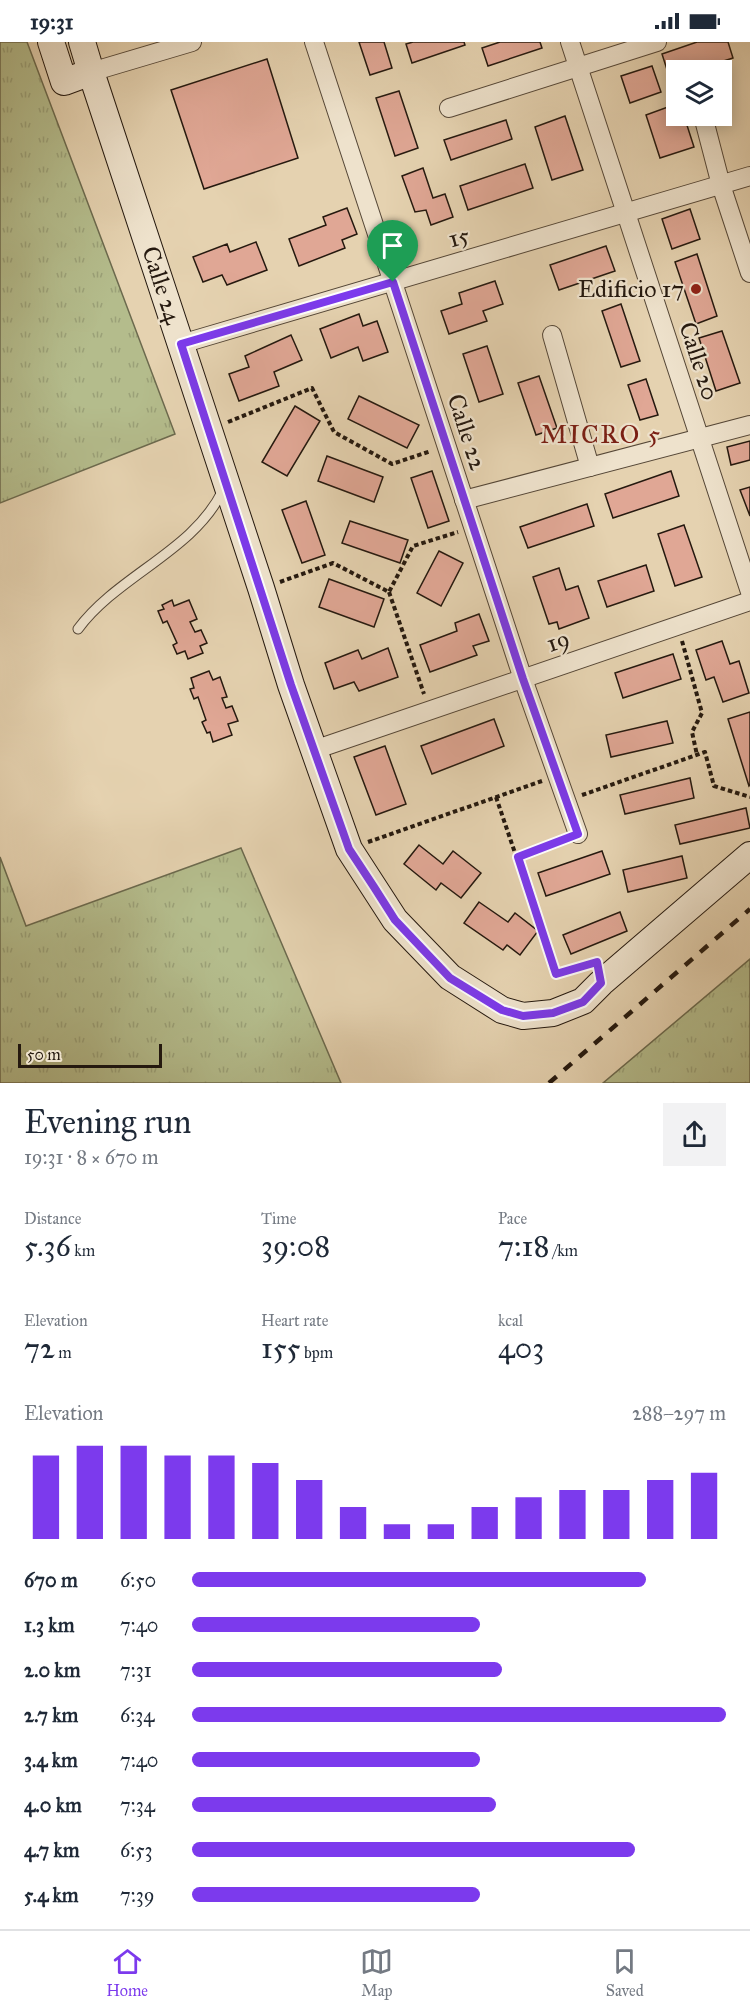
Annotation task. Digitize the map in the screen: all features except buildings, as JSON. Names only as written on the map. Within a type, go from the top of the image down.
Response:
[{"type":"street","points":[[51,42],[64,82],[192,42]]},
{"type":"street","name":"Calle 24","points":[[82,42],[291,685],[349,849],[395,920],[450,978],[502,1010],[523,1016],[553,1013],[583,1002],[601,983],[750,855]]},
{"type":"street","name":"Calle 22","points":[[314,42],[523,679],[578,834]]},
{"type":"street","name":"Calle 20","points":[[570,42],[750,592]]},
{"type":"street","points":[[449,108],[657,42]]},
{"type":"street","points":[[706,126],[721,185],[750,273]]},
{"type":"street","name":"15","points":[[181,344],[750,176]]},
{"type":"street","points":[[552,335],[590,467]]},
{"type":"street","points":[[464,500],[750,425]]},
{"type":"street","name":"19","points":[[314,750],[750,601]]},
{"type":"lane","points":[[78,629],[92,611],[188,536],[219,499],[227,483]]},
{"type":"path","points":[[209,429],[312,388],[334,432],[392,464],[446,446]]},
{"type":"path","points":[[389,592],[413,546],[473,527]]},
{"type":"path","points":[[261,588],[333,563],[389,592],[430,710]]},
{"type":"path","points":[[678,626],[702,713],[692,732],[697,755]]},
{"type":"path","points":[[566,801],[705,752],[714,786],[750,797]]},
{"type":"path","points":[[349,849],[557,775]]},
{"type":"path","points":[[496,797],[556,974],[597,962],[601,983]]},
{"type":"path","points":[[518,857],[578,834]]},
{"type":"green space","points":[[0,42],[27,42],[175,434],[0,503]]},
{"type":"green space","points":[[241,848],[341,1083],[0,1083],[0,857],[26,926]]},
{"type":"green space","points":[[750,959],[750,1083],[603,1083]]},
{"type":"railway","points":[[549,1083],[750,909]]},
{"type":"place","name":"Edificio 17","points":[[696,289]]},
{"type":"district","name":"MICRO 5","points":[[601,434]]},
{"type":"route","points":[[393,282],[523,679],[578,834],[518,857],[556,974],[597,962],[601,983],[583,1002],[553,1013],[523,1016],[502,1010],[450,978],[395,920],[349,849],[291,685],[181,344],[393,282]]}]
